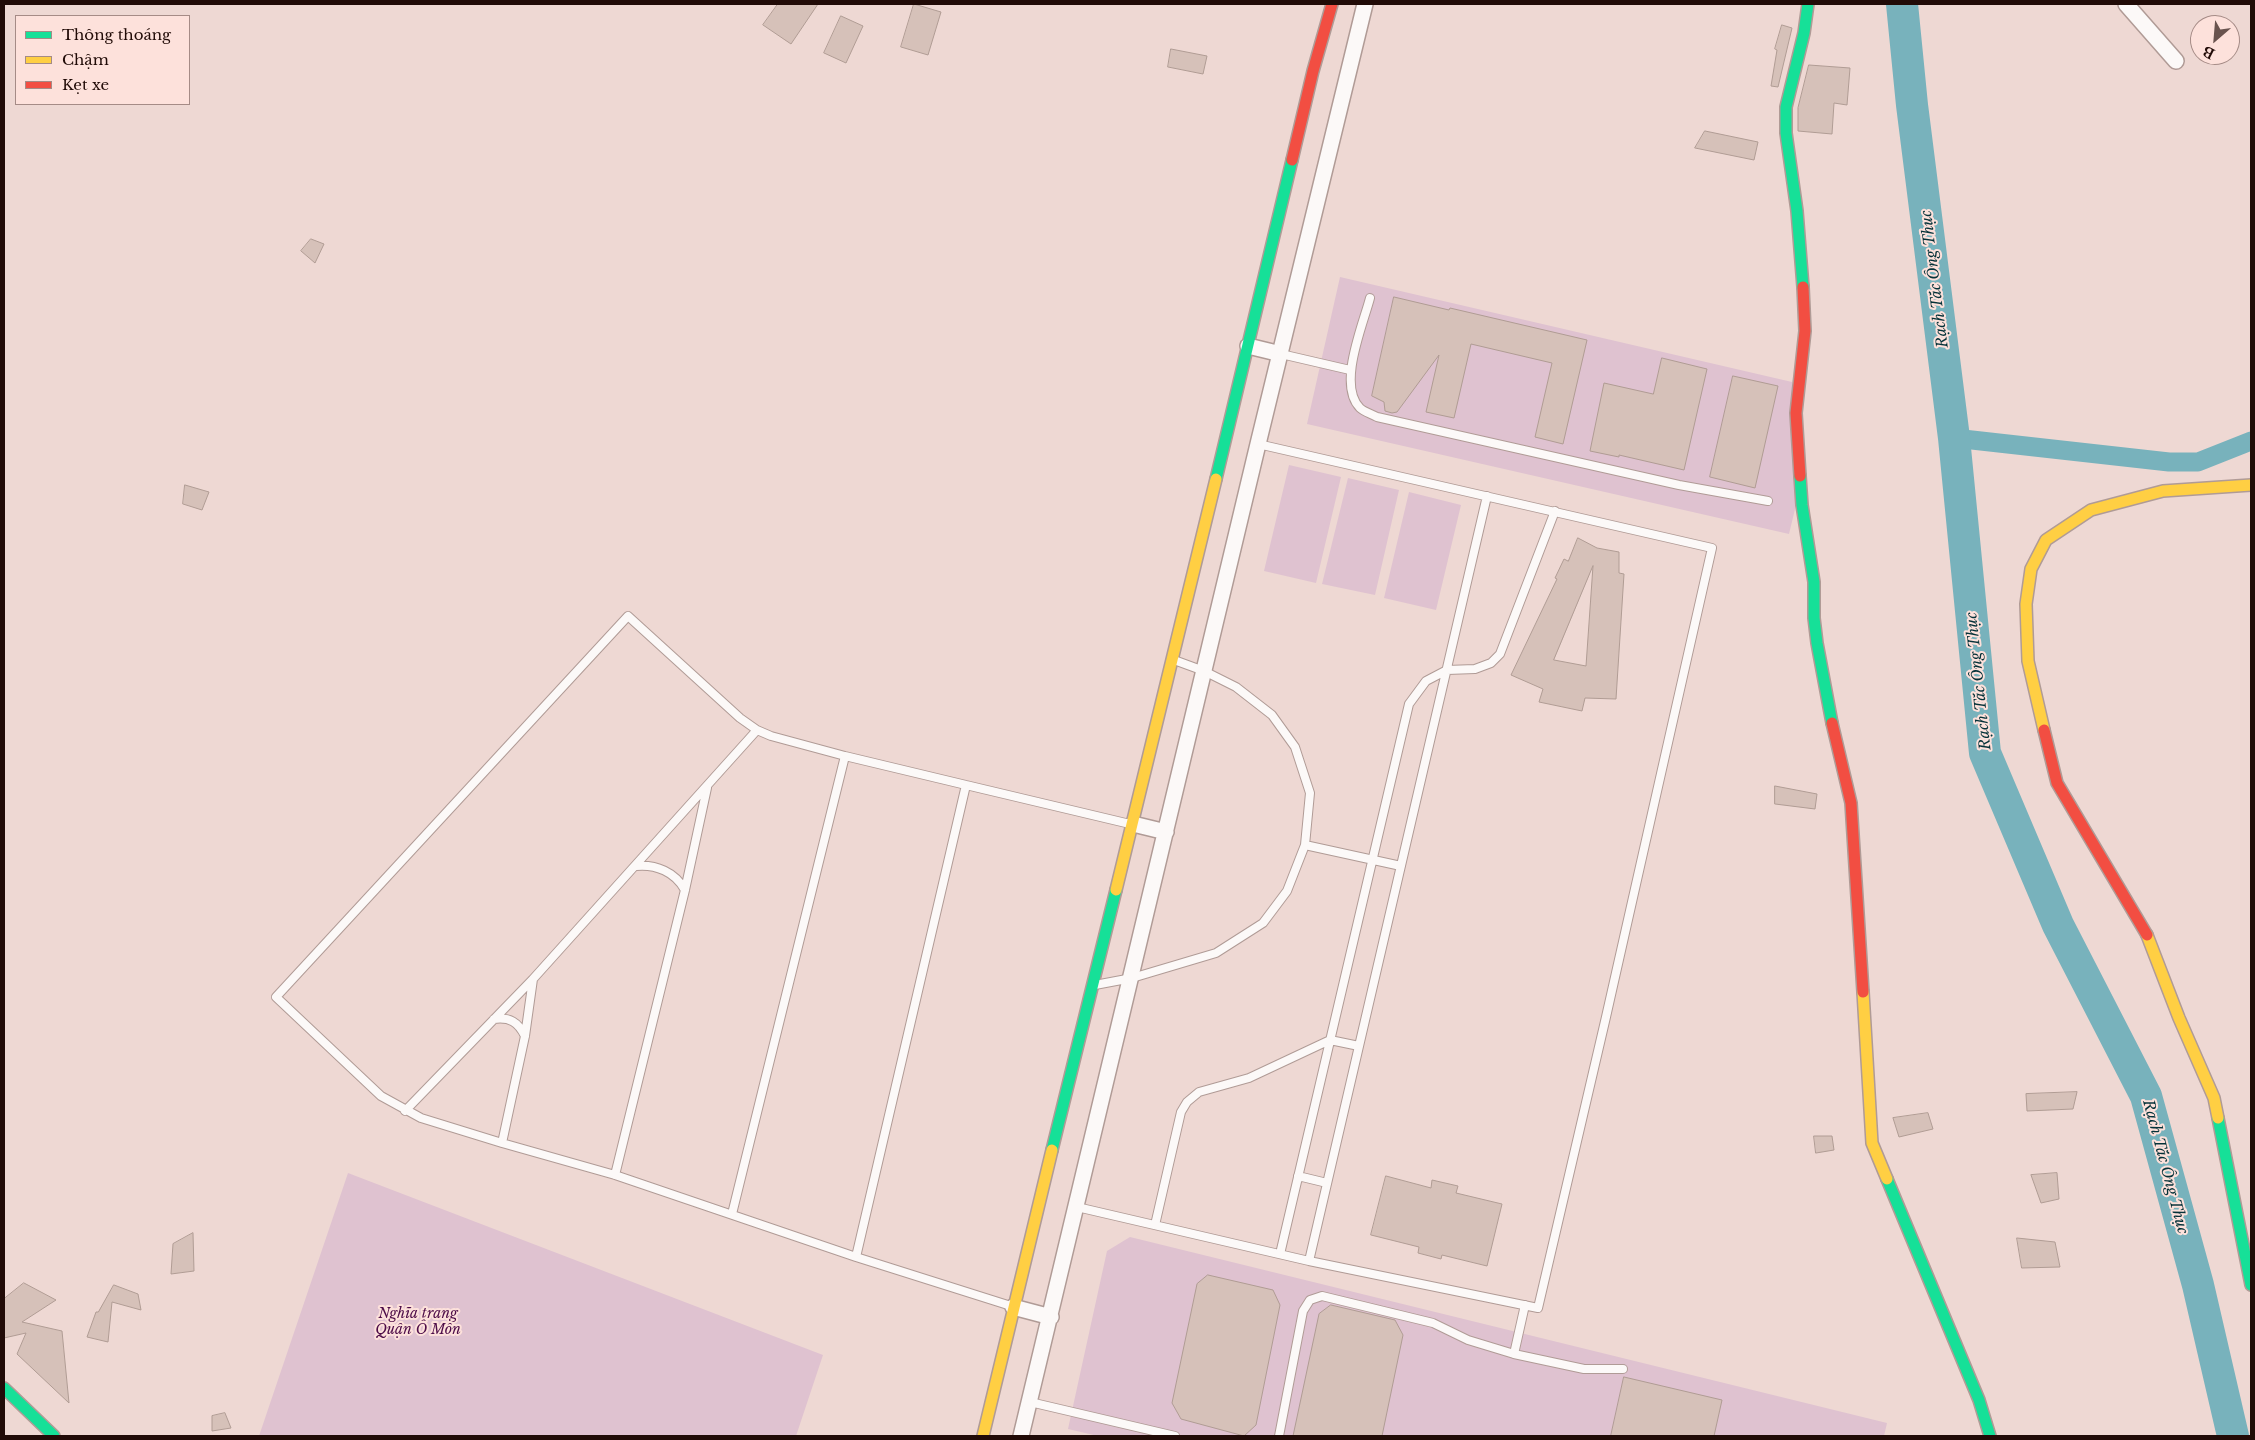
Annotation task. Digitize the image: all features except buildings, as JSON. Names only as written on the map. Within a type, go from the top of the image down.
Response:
[{"type":"main road","points":[[983,1436],[1013,1307],[1173,660],[1313,71],[1332,4]]},
{"type":"main road","points":[[1808,4],[1804,33],[1786,107],[1786,133],[1797,211],[1804,296],[1805,331],[1796,413],[1797,438],[1802,505],[1814,582],[1814,618],[1817,643],[1828,708],[1851,803],[1872,1143],[1979,1400],[1990,1436]]},
{"type":"main road","points":[[2251,485],[2163,491],[2091,510],[2046,540],[2030,569],[2026,604],[2028,661],[2057,783],[2148,936],[2179,1018],[2214,1098],[2251,1285]]},
{"type":"main road","points":[[4,1388],[54,1436]]},
{"type":"street","points":[[1022,1436],[1258,444],[1366,4]]},
{"type":"street","points":[[2126,4],[2176,61]]},
{"type":"street","points":[[1248,346],[1281,354]]},
{"type":"street","points":[[1133,824],[1166,832]]},
{"type":"street","points":[[1013,1307],[1051,1316]]},
{"type":"lane","points":[[1370,298],[1350,370],[1353,397],[1360,408],[1377,417],[1679,485],[1768,501]]},
{"type":"lane","points":[[1281,354],[1350,370]]},
{"type":"lane","points":[[1077,1207],[1309,1261],[1538,1308],[1712,548],[1258,444]]},
{"type":"lane","points":[[1309,1261],[1487,496]]},
{"type":"lane","points":[[1280,1254],[1409,704],[1426,681],[1447,670],[1475,669],[1490,663],[1500,654],[1554,512]]},
{"type":"lane","points":[[1013,1307],[856,1257],[615,1175],[456,1131],[405,1111],[368,1086],[276,997],[628,616],[740,718],[757,730],[845,756],[1133,824]]},
{"type":"lane","points":[[1093,985],[1132,978],[1216,953],[1263,923],[1287,891],[1305,845],[1310,793],[1295,747],[1272,715],[1236,686],[1204,671],[1173,660]]},
{"type":"lane","points":[[405,1111],[533,979],[757,730]]},
{"type":"lane","points":[[732,1214],[845,756]]},
{"type":"lane","points":[[856,1257],[966,785]]},
{"type":"lane","points":[[615,1175],[685,890],[707,787]]},
{"type":"lane","points":[[1305,845],[1401,866]]},
{"type":"lane","points":[[636,866],[650,866],[664,870],[672,875],[685,890]]},
{"type":"lane","points":[[502,1143],[525,1036],[533,979]]},
{"type":"lane","points":[[494,1019],[504,1018],[518,1023],[525,1036]]},
{"type":"lane","points":[[1154,1225],[1181,1112],[1187,1102],[1199,1092],[1248,1078],[1330,1040],[1359,1046]]},
{"type":"lane","points":[[1298,1176],[1327,1183]]},
{"type":"lane","points":[[1279,1436],[1303,1311],[1310,1300],[1322,1296],[1434,1323],[1468,1340],[1514,1354],[1584,1369],[1623,1369]]},
{"type":"lane","points":[[1514,1354],[1525,1305]]},
{"type":"lane","points":[[1030,1402],[1175,1436]]},
{"type":"green space","points":[[1340,277],[1792,382],[1796,505],[1789,534],[1307,424]]},
{"type":"green space","points":[[1289,465],[1341,477],[1316,583],[1264,571]]},
{"type":"green space","points":[[1348,478],[1399,490],[1375,595],[1322,584]]},
{"type":"green space","points":[[1409,492],[1461,505],[1436,610],[1384,598]]},
{"type":"green space","name":"Nghĩa trang Quận Ô Môn","points":[[348,1173],[823,1355],[796,1436],[259,1436]]},
{"type":"green space","points":[[1130,1237],[1887,1423],[1884,1436],[1098,1436],[1068,1429],[1107,1251]]},
{"type":"waterway","name":"Rạch Tắc Ông Thục","points":[[1902,4],[1912,105],[1954,438],[1985,753],[2058,925],[2146,1096],[2198,1285],[2233,1436]]},
{"type":"waterway","points":[[1954,438],[2169,462],[2198,462],[2251,441]]},
{"type":"traffic: fast","points":[[1803,287],[1797,211],[1786,133],[1786,107],[1804,33],[1808,4]]},
{"type":"traffic: fast","points":[[1216,479],[1292,160]]},
{"type":"traffic: fast","points":[[1800,476],[1802,505],[1814,582],[1814,618],[1817,643],[1832,723]]},
{"type":"traffic: fast","points":[[1052,1150],[1116,890]]},
{"type":"traffic: fast","points":[[2218,1118],[2251,1285]]},
{"type":"traffic: fast","points":[[1887,1179],[1979,1400],[1990,1436]]},
{"type":"traffic: fast","points":[[4,1388],[54,1436]]},
{"type":"traffic: slow","points":[[1116,890],[1216,479]]},
{"type":"traffic: slow","points":[[2044,730],[2028,661],[2026,604],[2031,569],[2046,540],[2091,510],[2163,491],[2251,485]]},
{"type":"traffic: slow","points":[[2147,935],[2179,1018],[2214,1098],[2218,1118]]},
{"type":"traffic: slow","points":[[1863,992],[1872,1143],[1887,1179]]},
{"type":"traffic: slow","points":[[983,1436],[1052,1150]]},
{"type":"traffic: jam","points":[[1292,160],[1313,71],[1332,4]]},
{"type":"traffic: jam","points":[[1800,476],[1796,413],[1805,331],[1803,287]]},
{"type":"traffic: jam","points":[[1832,723],[1851,803],[1863,992]]},
{"type":"traffic: jam","points":[[2044,730],[2057,783],[2147,935]]}]
